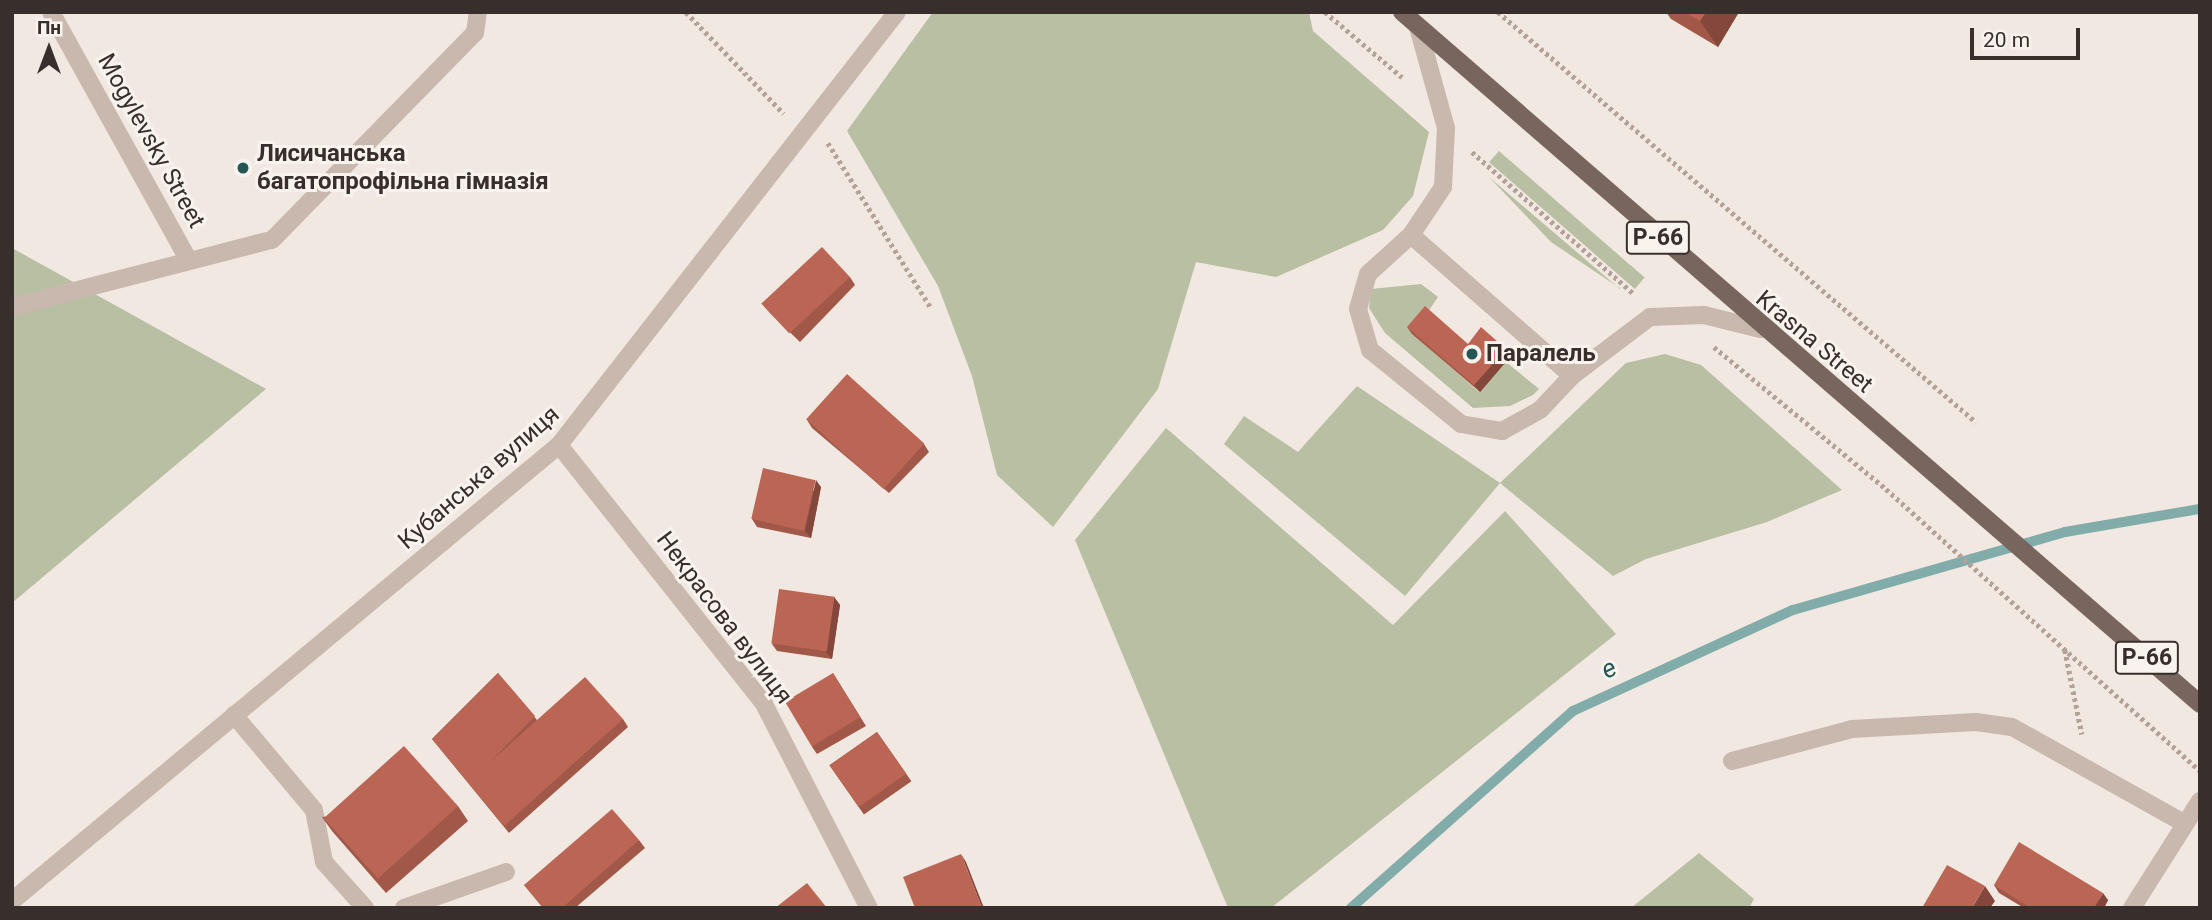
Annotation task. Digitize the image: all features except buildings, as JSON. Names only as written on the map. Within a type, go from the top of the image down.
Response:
[{"type":"main road","name":"Krasna Street","points":[[1402,12],[1760,329],[1918,460],[2200,704]]},
{"type":"street","name":"Mogylevsky Street","points":[[51,12],[187,257]]},
{"type":"street","points":[[12,307],[187,257],[272,240],[475,33],[478,12]]},
{"type":"street","name":"Кубанська вулиця","points":[[12,901],[559,445],[805,134],[897,12]]},
{"type":"street","points":[[1418,27],[1444,122],[1443,187],[1411,235],[1367,274],[1358,309],[1370,350],[1461,424],[1502,431],[1540,410],[1572,376],[1650,317],[1704,315],[1760,329]]},
{"type":"street","points":[[1411,235],[1572,376]]},
{"type":"street","name":"Некрасова вулиця","points":[[559,445],[764,704],[869,908]]},
{"type":"street","points":[[234,715],[314,810],[324,862],[365,908]]},
{"type":"street","points":[[1732,761],[1852,729],[1976,722],[2012,727],[2088,767],[2184,823]]},
{"type":"street","points":[[2132,908],[2200,801]]},
{"type":"street","points":[[404,908],[506,872]]},
{"type":"path","points":[[686,12],[805,134],[832,144],[931,308]]},
{"type":"path","points":[[1325,12],[1410,84]]},
{"type":"path","points":[[1498,12],[1976,422]]},
{"type":"path","points":[[1444,122],[1495,178],[1886,489],[2200,771]]},
{"type":"path","points":[[2065,649],[2088,767]]},
{"type":"green space","points":[[933,12],[1309,12],[1313,31],[1429,132],[1413,196],[1383,230],[1276,277],[1196,262],[1158,389],[1053,527],[997,475],[972,376],[938,286],[847,131]]},
{"type":"green space","points":[[1499,151],[1645,278],[1635,289],[1489,162]]},
{"type":"green space","points":[[1489,177],[1616,286],[1551,242]]},
{"type":"green space","points":[[12,248],[266,389],[12,603]]},
{"type":"green space","points":[[1421,284],[1438,297],[1413,334],[1479,392],[1506,362],[1539,389],[1533,395],[1510,406],[1473,408],[1385,333],[1369,308],[1371,289]]},
{"type":"green space","points":[[1665,354],[1701,365],[1842,490],[1767,522],[1646,559],[1613,576],[1500,483],[1626,363]]},
{"type":"green space","points":[[1357,386],[1500,483],[1405,596],[1224,444],[1244,416],[1298,452]]},
{"type":"green space","points":[[1166,428],[1393,625],[1505,511],[1616,634],[1271,908],[1228,908],[1075,540]]},
{"type":"green space","points":[[1699,853],[1754,899],[1749,908],[1631,908]]},
{"type":"waterway","name":"e","points":[[1351,908],[1573,711],[1793,610],[2065,532],[2200,509]]},
{"type":"place","name":"Лисичанська багатопрофільна гімназія","points":[[243,168]]},
{"type":"place","name":"Паралель","points":[[1472,354]]}]
